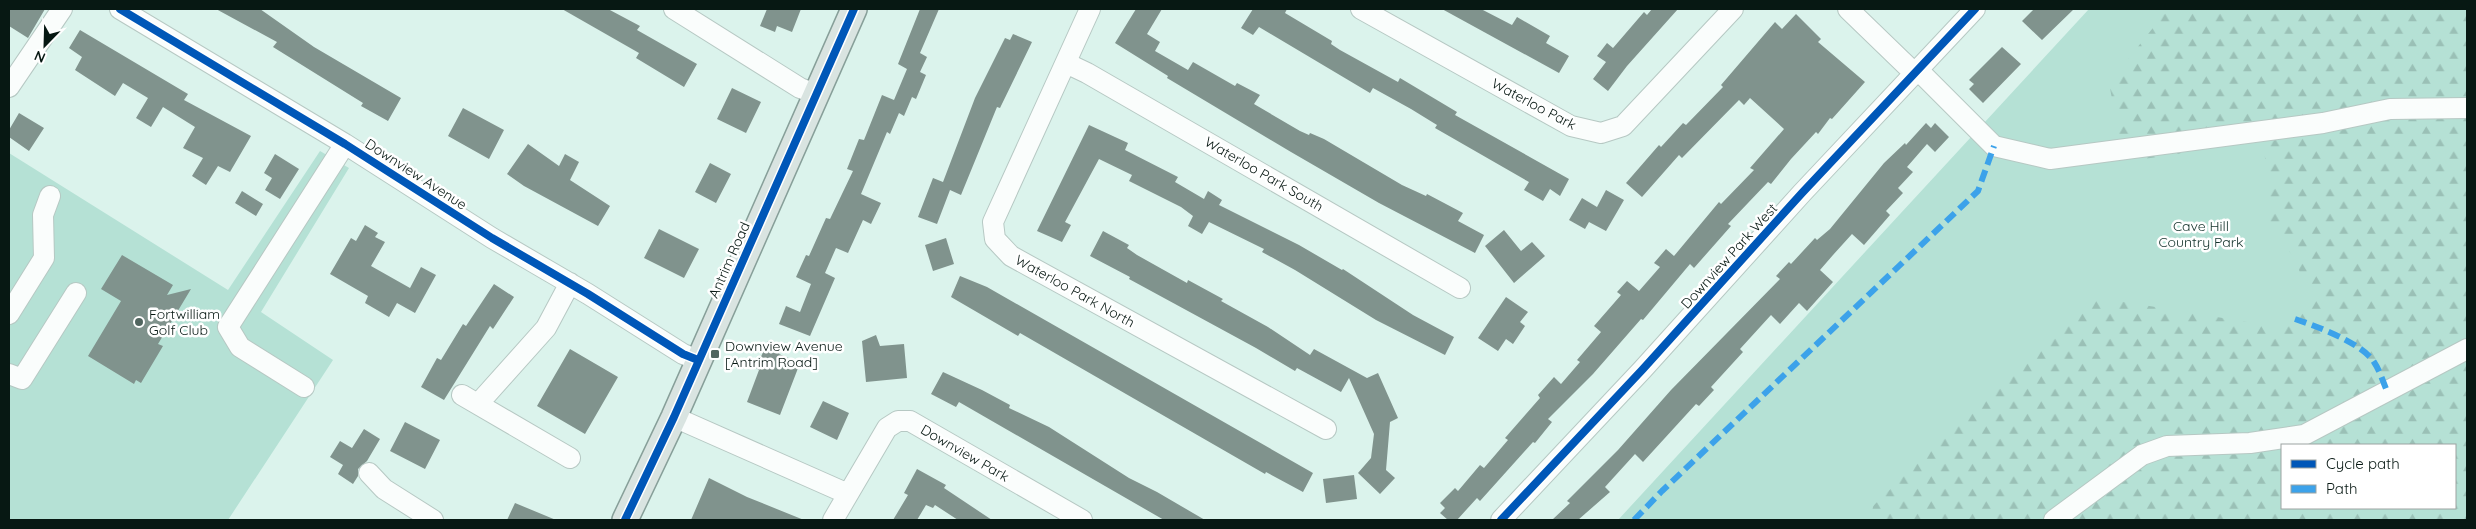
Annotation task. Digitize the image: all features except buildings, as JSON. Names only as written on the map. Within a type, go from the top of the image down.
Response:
[{"type":"main road","name":"Antrim Road","points":[[625,520],[674,417],[854,9]]},
{"type":"street","points":[[9,87],[62,9]]},
{"type":"street","name":"Downview Avenue","points":[[120,9],[345,144],[492,238],[570,283],[683,354],[698,360]]},
{"type":"street","points":[[674,9],[800,88],[816,94]]},
{"type":"street","name":"Waterloo Park North","points":[[1090,9],[1022,154],[993,222],[994,239],[1011,256],[1326,429]]},
{"type":"street","name":"Waterloo Park","points":[[1361,9],[1571,126],[1601,133],[1623,126],[1733,9]]},
{"type":"street","points":[[1848,9],[1908,67],[1925,77],[1994,146],[2050,159],[2323,123],[2390,109],[2467,108]]},
{"type":"street","name":"Downview Park West","points":[[1501,520],[1643,369],[1802,193],[1917,73],[1975,9]]},
{"type":"street","name":"Waterloo Park South","points":[[1066,63],[1088,73],[1460,288]]},
{"type":"street","points":[[304,387],[240,347],[228,327],[345,144]]},
{"type":"street","points":[[9,314],[44,258],[43,215],[50,196]]},
{"type":"street","points":[[570,283],[546,328],[470,400],[570,458]]},
{"type":"street","points":[[9,374],[22,379],[76,293]]},
{"type":"street","points":[[2054,520],[2142,455],[2168,446],[2250,443],[2304,435],[2467,349]]},
{"type":"street","points":[[674,417],[848,494]]},
{"type":"street","name":"Downview Park","points":[[833,520],[887,428],[898,421],[910,421],[1082,520]]},
{"type":"street","points":[[369,473],[384,489],[433,520]]},
{"type":"green space","name":"Cave Hill Country Park","points":[[2089,9],[2467,9],[2467,520],[1618,520]]},
{"type":"green space","points":[[2168,9],[2467,9],[2467,520],[1871,520],[1873,506],[2088,296],[2284,328],[2311,306],[2295,258],[2265,225],[2269,192],[2263,141],[2124,162],[2109,83]]},
{"type":"green space","name":"Fortwilliam Golf Club","points":[[320,151],[349,168],[261,312],[333,360],[228,520],[9,520],[9,153],[228,290]]},
{"type":"marked path","points":[[1634,520],[1662,491],[1978,191],[1994,146]]},
{"type":"marked path","points":[[2295,319],[2338,336],[2360,348],[2374,362],[2387,391]]},
{"type":"cycle path","points":[[120,9],[345,144],[492,238],[588,294],[683,354],[698,360]]},
{"type":"cycle path","points":[[625,520],[674,417],[854,9]]},
{"type":"cycle path","points":[[1501,520],[1643,369],[1802,193],[1975,9]]},
{"type":"place","name":"Fortwilliam Golf Club","points":[[139,322]]},
{"type":"place","name":"Downview Avenue [Antrim Road]","points":[[715,354]]}]
